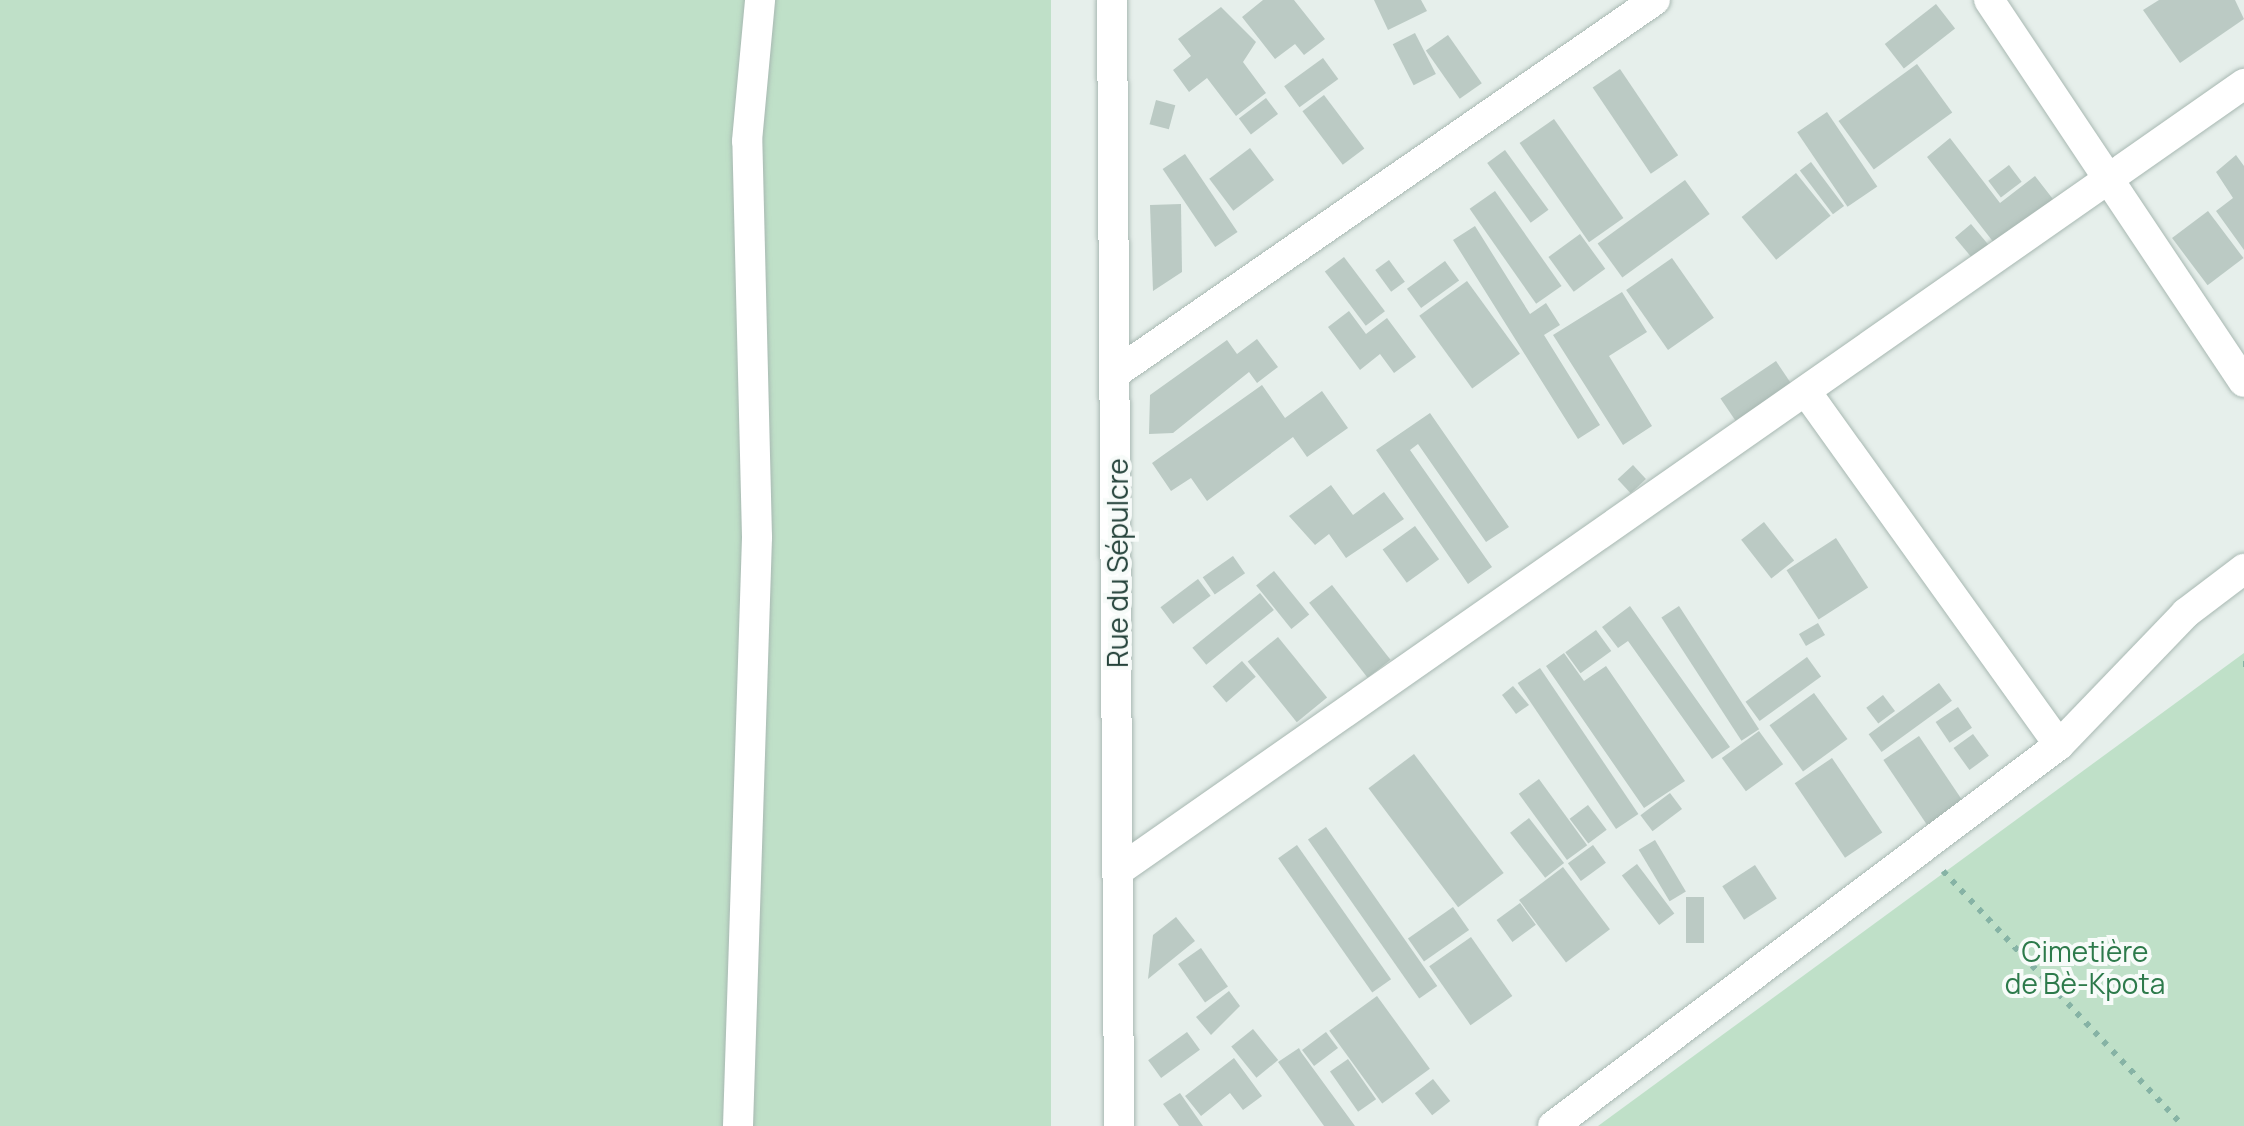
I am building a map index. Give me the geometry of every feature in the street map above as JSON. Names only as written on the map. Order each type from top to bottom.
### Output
[{"type":"street","points":[[738,1126],[757,537],[747,141],[760,0]]},
{"type":"street","name":"Rue du Sépulcre","points":[[1112,0],[1119,1126]]},
{"type":"street","points":[[1117,372],[1655,0]]},
{"type":"street","points":[[1989,0],[2244,382]]},
{"type":"street","points":[[1118,871],[1808,393],[2107,177],[2244,84]]},
{"type":"street","points":[[1808,393],[2058,745]]},
{"type":"street","points":[[1554,1126],[2058,745],[2186,613],[2244,569]]},
{"type":"path","points":[[1922,848],[2182,1126]]},
{"type":"green space","points":[[0,0],[1051,0],[1051,1126],[0,1126]]},
{"type":"green space","name":"Cimetière de Bè-Kpota","points":[[2244,653],[2244,1126],[1598,1126]]},
{"type":"building","points":[[1263,0],[1294,0],[1325,39],[1304,55],[1295,44],[1275,59],[1242,17]]},
{"type":"building","points":[[1374,0],[1421,0],[1427,11],[1388,30]]},
{"type":"building","points":[[2159,0],[2235,0],[2244,19],[2180,63],[2143,10]]},
{"type":"building","points":[[1936,4],[1955,28],[1904,68],[1885,44]]},
{"type":"building","points":[[1221,7],[1256,42],[1243,62],[1266,93],[1236,116],[1207,78],[1189,92],[1173,70],[1191,56],[1178,39]]},
{"type":"building","points":[[1415,33],[1436,74],[1414,85],[1393,44]]},
{"type":"building","points":[[1448,35],[1482,83],[1460,99],[1426,50]]},
{"type":"building","points":[[1323,58],[1338,79],[1299,107],[1284,86]]},
{"type":"building","points":[[1917,64],[1952,113],[1874,170],[1839,121]]},
{"type":"building","points":[[1620,69],[1678,155],[1651,174],[1593,87]]},
{"type":"building","points":[[1324,95],[1364,149],[1343,165],[1302,111]]},
{"type":"building","points":[[1266,98],[1278,114],[1251,134],[1239,118]]},
{"type":"building","points":[[1156,100],[1175,105],[1169,129],[1150,124]]},
{"type":"building","points":[[1827,112],[1877,187],[1847,207],[1797,132]]},
{"type":"building","points":[[1554,119],[1623,218],[1589,242],[1520,143]]},
{"type":"building","points":[[1950,138],[2000,203],[2035,176],[2056,203],[1998,248],[1927,157]]},
{"type":"building","points":[[1250,148],[1274,180],[1233,211],[1209,179]]},
{"type":"building","points":[[1505,150],[1548,210],[1531,223],[1487,163]]},
{"type":"building","points":[[1185,154],[1238,232],[1215,247],[1163,169]]},
{"type":"building","points":[[2236,155],[2244,166],[2244,250],[2216,211],[2233,198],[2216,172]]},
{"type":"building","points":[[1811,162],[1844,206],[1833,214],[1800,170]]},
{"type":"building","points":[[2009,165],[2022,182],[2001,197],[1988,181]]},
{"type":"building","points":[[1796,173],[1831,216],[1776,260],[1742,217]]},
{"type":"building","points":[[1685,180],[1710,214],[1622,277],[1598,243]]},
{"type":"building","points":[[1495,191],[1562,286],[1536,304],[1470,209]]},
{"type":"building","points":[[1181,204],[1182,272],[1153,291],[1150,205]]},
{"type":"building","points":[[2208,211],[2244,258],[2208,285],[2172,238]]},
{"type":"building","points":[[1971,224],[1992,249],[1976,263],[1955,237]]},
{"type":"building","points":[[1475,226],[1530,314],[1546,303],[1560,325],[1544,335],[1600,425],[1578,439],[1453,240]]},
{"type":"building","points":[[1580,234],[1605,269],[1574,292],[1548,257]]},
{"type":"building","points":[[1344,257],[1385,311],[1366,326],[1325,271]]},
{"type":"building","points":[[1672,258],[1714,318],[1668,350],[1626,290]]},
{"type":"building","points":[[1389,260],[1405,282],[1391,292],[1375,270]]},
{"type":"building","points":[[1445,261],[1459,280],[1421,308],[1407,289]]},
{"type":"building","points":[[1467,281],[1520,354],[1472,388],[1419,316]]},
{"type":"building","points":[[1622,292],[1647,332],[1609,356],[1652,426],[1623,445],[1553,335]]},
{"type":"building","points":[[1349,311],[1366,334],[1387,318],[1416,357],[1394,373],[1380,354],[1360,370],[1328,327]]},
{"type":"building","points":[[1257,339],[1278,367],[1257,383],[1249,372],[1173,433],[1149,434],[1150,395],[1227,340],[1237,354]]},
{"type":"building","points":[[1776,361],[1791,383],[1736,421],[1720,398]]},
{"type":"building","points":[[1262,385],[1285,418],[1322,391],[1348,428],[1307,457],[1293,437],[1207,501],[1191,478],[1171,491],[1152,463]]},
{"type":"building","points":[[1430,413],[1509,527],[1486,542],[1418,444],[1410,450],[1492,567],[1468,584],[1376,450]]},
{"type":"building","points":[[1633,465],[1646,479],[1631,493],[1618,479]]},
{"type":"building","points":[[1331,485],[1353,515],[1384,492],[1404,519],[1346,558],[1329,534],[1315,545],[1289,516]]},
{"type":"building","points":[[1764,522],[1794,561],[1771,578],[1741,540]]},
{"type":"building","points":[[1415,526],[1439,559],[1407,583],[1383,550]]},
{"type":"building","points":[[1836,538],[1868,587],[1819,620],[1787,570]]},
{"type":"building","points":[[1233,556],[1245,573],[1215,594],[1203,577]]},
{"type":"building","points":[[1274,571],[1309,615],[1291,629],[1256,585]]},
{"type":"building","points":[[1198,579],[1211,596],[1173,624],[1160,607]]},
{"type":"building","points":[[1332,585],[1390,660],[1368,678],[1309,603]]},
{"type":"building","points":[[1260,593],[1274,610],[1206,665],[1192,648]]},
{"type":"building","points":[[1630,606],[1730,747],[1712,759],[1628,641],[1618,648],[1602,627]]},
{"type":"building","points":[[1679,606],[1759,729],[1741,741],[1661,617]]},
{"type":"building","points":[[1818,623],[1825,635],[1806,646],[1799,634]]},
{"type":"building","points":[[1596,630],[1611,651],[1581,673],[1565,652]]},
{"type":"building","points":[[1278,637],[1327,698],[1297,722],[1248,662]]},
{"type":"building","points":[[1564,653],[1584,681],[1606,666],[1685,781],[1644,808],[1546,666]]},
{"type":"building","points":[[1807,657],[1821,676],[1760,721],[1746,702]]},
{"type":"building","points":[[1242,661],[1256,677],[1226,702],[1213,687]]},
{"type":"building","points":[[1540,668],[1638,814],[1616,829],[1518,683]]},
{"type":"building","points":[[1939,683],[1952,701],[1882,752],[1869,734]]},
{"type":"building","points":[[1513,686],[1529,705],[1516,714],[1502,695]]},
{"type":"building","points":[[1814,693],[1848,739],[1803,771],[1770,725]]},
{"type":"building","points":[[1883,695],[1895,711],[1878,724],[1866,708]]},
{"type":"building","points":[[1958,707],[1972,728],[1950,743],[1936,722]]},
{"type":"building","points":[[1759,731],[1783,764],[1746,791],[1722,758]]},
{"type":"building","points":[[1973,734],[1989,756],[1969,770],[1954,748]]},
{"type":"building","points":[[1919,736],[1966,806],[1930,830],[1883,760]]},
{"type":"building","points":[[1414,754],[1504,873],[1458,907],[1368,788]]},
{"type":"building","points":[[1832,758],[1882,833],[1845,858],[1795,783]]},
{"type":"building","points":[[1539,779],[1587,845],[1567,860],[1519,794]]},
{"type":"building","points":[[1670,793],[1682,809],[1652,831],[1640,815]]},
{"type":"building","points":[[1588,805],[1607,830],[1588,844],[1570,819]]},
{"type":"building","points":[[1529,818],[1564,863],[1545,878],[1510,833]]},
{"type":"building","points":[[1326,827],[1437,986],[1419,999],[1308,840]]},
{"type":"building","points":[[1655,840],[1686,891],[1670,901],[1639,850]]},
{"type":"building","points":[[1297,845],[1391,979],[1372,993],[1278,858]]},
{"type":"building","points":[[1593,845],[1606,863],[1581,881],[1568,863]]},
{"type":"building","points":[[1637,864],[1674,914],[1659,925],[1622,875]]},
{"type":"building","points":[[1755,865],[1777,899],[1744,920],[1722,886]]},
{"type":"building","points":[[1563,867],[1610,929],[1566,962],[1519,900]]},
{"type":"building","points":[[1686,897],[1704,897],[1704,943],[1686,943]]},
{"type":"building","points":[[1520,903],[1536,925],[1512,942],[1497,920]]},
{"type":"building","points":[[1453,907],[1469,930],[1424,961],[1408,939]]},
{"type":"building","points":[[1176,917],[1195,941],[1148,979],[1153,935]]},
{"type":"building","points":[[1471,937],[1512,996],[1471,1025],[1429,966]]},
{"type":"building","points":[[1201,948],[1228,987],[1205,1003],[1178,964]]},
{"type":"building","points":[[1229,991],[1240,1006],[1211,1035],[1196,1017]]},
{"type":"building","points":[[1377,996],[1430,1069],[1382,1103],[1329,1031]]},
{"type":"building","points":[[1253,1029],[1278,1060],[1256,1078],[1231,1047]]},
{"type":"building","points":[[1187,1032],[1200,1050],[1161,1078],[1148,1060]]},
{"type":"building","points":[[1326,1032],[1338,1048],[1314,1066],[1302,1050]]},
{"type":"building","points":[[1299,1048],[1355,1126],[1324,1126],[1278,1062]]},
{"type":"building","points":[[1234,1058],[1262,1096],[1243,1110],[1230,1093],[1201,1116],[1185,1096]]},
{"type":"building","points":[[1348,1059],[1376,1099],[1358,1112],[1330,1072]]},
{"type":"building","points":[[1433,1079],[1450,1101],[1432,1115],[1415,1093]]},
{"type":"building","points":[[1180,1093],[1203,1126],[1179,1126],[1163,1104]]}]
